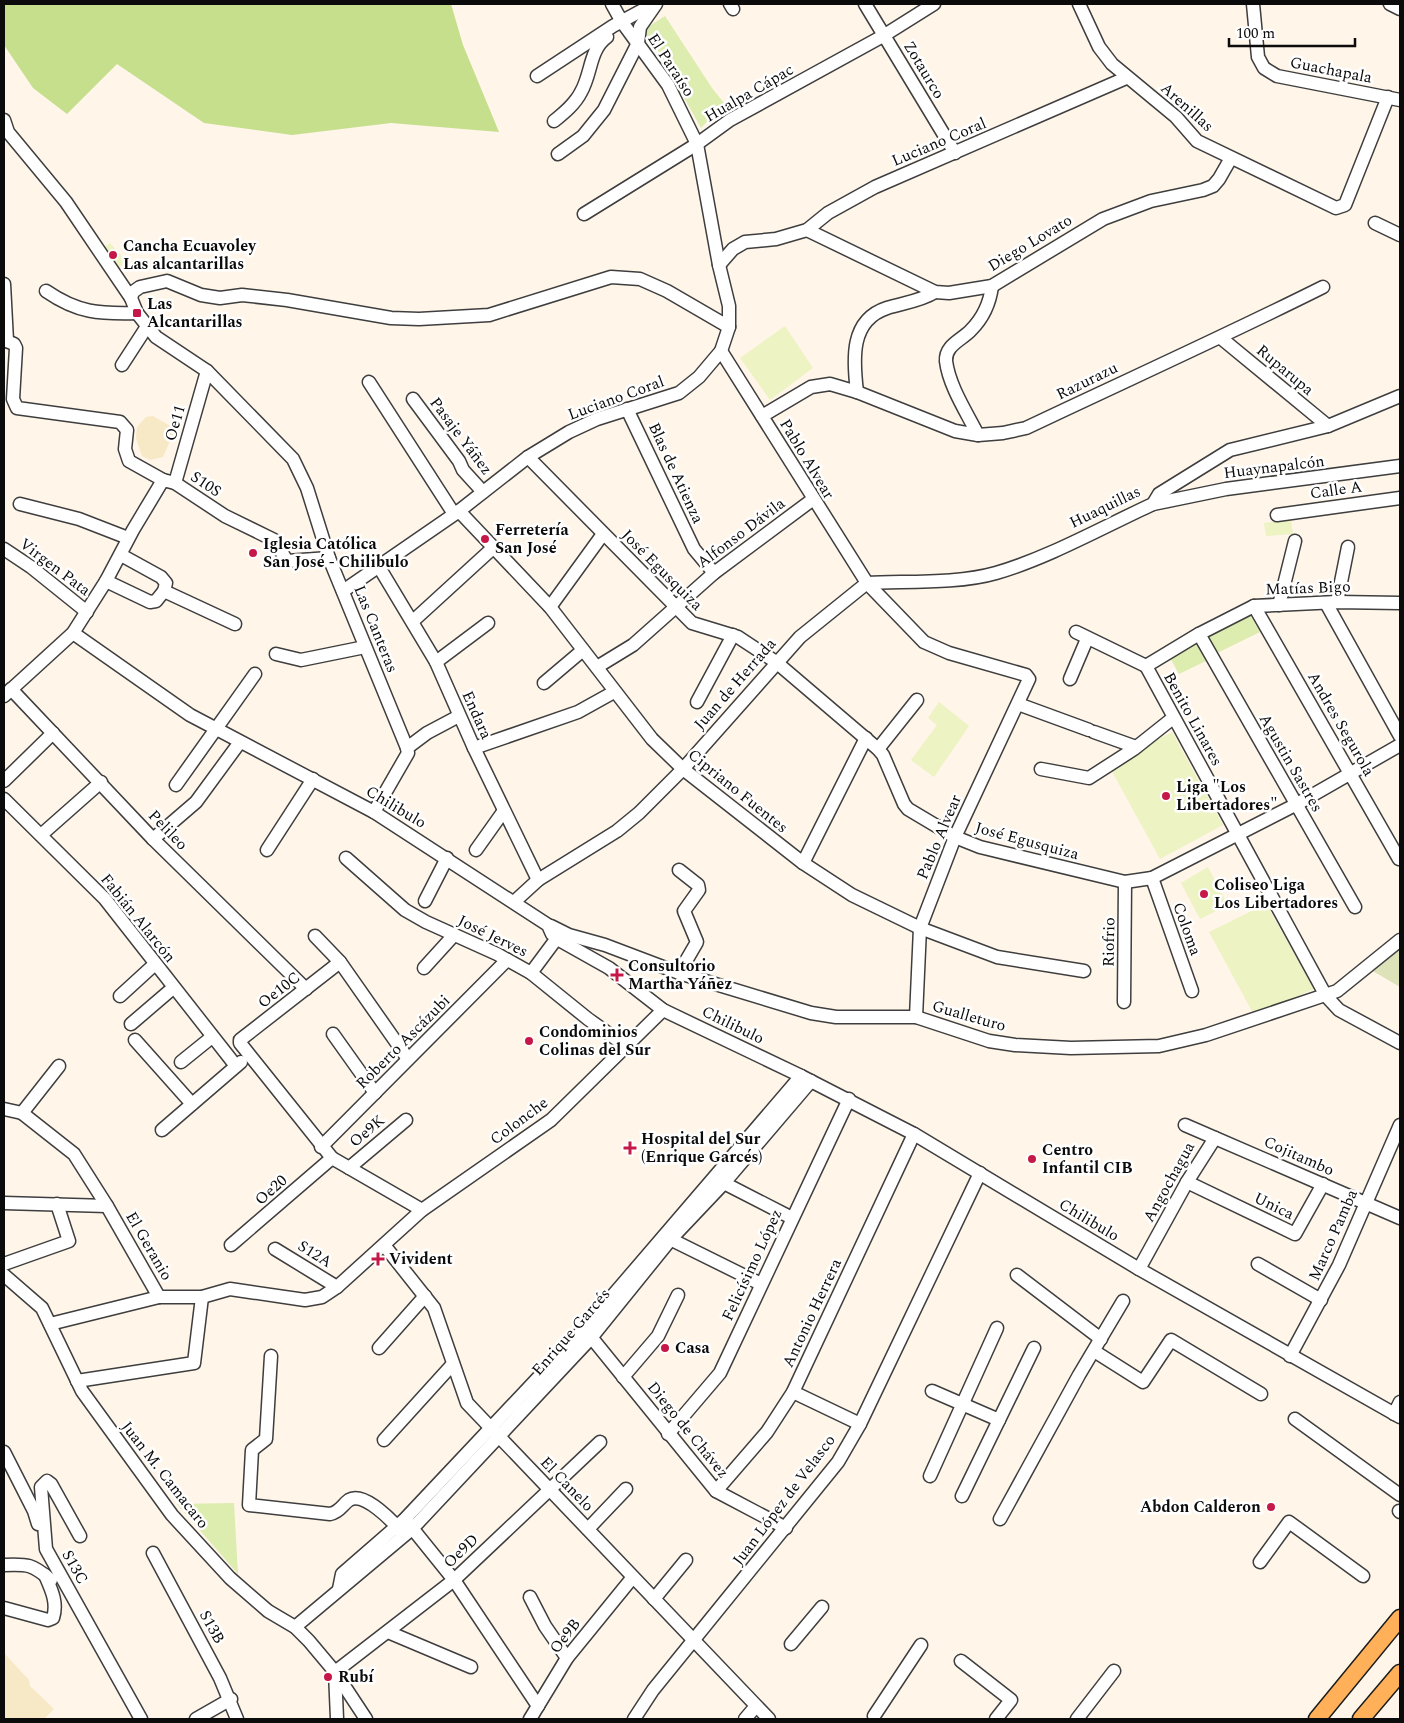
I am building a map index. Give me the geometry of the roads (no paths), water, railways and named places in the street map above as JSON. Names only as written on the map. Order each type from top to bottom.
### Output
[{"type":"main road","points":[[1317,1719],[1400,1618]]},
{"type":"main road","points":[[1361,1719],[1400,1675]]},
{"type":"street","name":"El Paraíso","points":[[612,4],[618,24],[638,43],[668,85],[697,144],[719,265]]},
{"type":"street","points":[[537,76],[618,24],[655,4]]},
{"type":"street","points":[[558,154],[583,136],[604,110],[638,43],[640,27],[655,4]]},
{"type":"street","name":"Zotaurco","points":[[865,4],[955,154]]},
{"type":"street","name":"Guachapala","points":[[1253,4],[1258,57],[1264,68],[1277,76],[1394,99]]},
{"type":"street","points":[[1390,4],[1400,9]]},
{"type":"street","name":"Hualpa Cápac","points":[[584,214],[697,144],[730,120],[883,36],[928,5]]},
{"type":"street","name":"Arenillas","points":[[1084,6],[1099,48],[1126,78],[1151,95],[1197,141],[1336,208],[1345,205],[1394,99]]},
{"type":"street","points":[[554,121],[580,94],[588,79],[595,48],[611,34],[618,24]]},
{"type":"street","name":"Luciano Coral","points":[[344,591],[457,512],[528,457],[569,432],[627,409],[679,392],[699,377],[721,351],[729,327],[729,306],[719,265],[733,249],[746,242],[776,239],[807,230],[828,214],[876,187],[1126,78]]},
{"type":"street","name":"Las Canteras","points":[[5,129],[66,202],[131,298],[146,328],[156,337],[207,371],[293,460],[307,488],[329,558],[407,748]]},
{"type":"street","name":"Diego Lovato","points":[[807,230],[935,292],[949,293],[992,286],[1103,219],[1151,202],[1213,186],[1230,158]]},
{"type":"street","points":[[1375,223],[1400,235]]},
{"type":"street","points":[[131,298],[133,292],[140,287],[167,282],[201,295],[220,298],[242,295],[287,300],[391,318],[419,320],[489,315],[611,277],[640,279],[667,291],[729,327]]},
{"type":"street","points":[[4,284],[6,340],[16,348],[13,399],[17,408],[120,422],[128,430],[125,449],[129,460],[169,481]]},
{"type":"street","points":[[978,435],[958,396],[946,360],[950,347],[972,329],[983,313],[991,297],[992,286]]},
{"type":"street","name":"Razurazu","points":[[762,416],[811,387],[830,384],[857,392],[955,431],[978,435],[1003,433],[1026,428],[1167,360],[1221,338],[1323,287]]},
{"type":"street","points":[[46,291],[64,302],[88,312],[102,314],[137,313]]},
{"type":"street","points":[[857,392],[855,352],[862,325],[871,316],[885,309],[927,297],[935,292]]},
{"type":"street","points":[[122,365],[146,328]]},
{"type":"street","name":"Ruparupa","points":[[1221,338],[1328,426]]},
{"type":"street","name":"Pablo Alvear","points":[[721,351],[812,500],[866,583],[924,642],[949,653],[1026,675],[1029,679],[955,837],[920,928],[916,1017]]},
{"type":"street","name":"Oe11","points":[[169,481],[207,371]]},
{"type":"street","name":"Cipriano Fuentes","points":[[369,382],[457,512],[494,547],[550,607],[652,739],[683,769],[803,863],[852,894],[920,928],[997,957],[1084,971]]},
{"type":"street","name":"Huaquillas","points":[[866,583],[958,580],[995,574],[1153,504],[1158,494],[1230,450],[1328,426],[1400,396]]},
{"type":"street","name":"Pasaje Yáñez","points":[[413,399],[459,461],[463,470],[483,492]]},
{"type":"street","name":"Blas de Atienza","points":[[627,409],[694,550],[714,573]]},
{"type":"street","name":"José Egusquiza","points":[[528,457],[694,624],[733,635],[776,662],[878,749],[904,804],[927,822],[955,837],[980,847],[1126,882],[1152,878],[1297,804],[1400,745]]},
{"type":"street","name":"Huaynapalcón","points":[[1153,504],[1226,489],[1400,466]]},
{"type":"street","name":"S10S","points":[[7,693],[73,633],[106,582],[128,538],[169,481],[225,516],[274,540],[287,561],[329,558]]},
{"type":"street","name":"Calle A","points":[[1277,515],[1400,498]]},
{"type":"street","name":"Alfonso Dávila","points":[[597,667],[633,645],[714,573],[812,500]]},
{"type":"street","points":[[20,504],[79,519],[128,538]]},
{"type":"street","points":[[550,607],[603,534]]},
{"type":"street","points":[[1279,605],[1295,541]]},
{"type":"street","points":[[413,621],[494,547]]},
{"type":"street","points":[[1348,547],[1332,603],[1400,736]]},
{"type":"street","name":"Virgen Pata","points":[[4,549],[31,567],[87,612]]},
{"type":"street","points":[[106,582],[152,602],[156,601],[164,592],[166,585],[163,578],[121,555]]},
{"type":"street","name":"Endara","points":[[379,567],[436,662],[503,812],[538,880]]},
{"type":"street","name":"Juan de Herrada","points":[[514,902],[538,880],[617,831],[639,813],[683,769],[800,637],[866,583]]},
{"type":"street","points":[[164,592],[235,624]]},
{"type":"street","name":"Matías Bigo","points":[[1146,668],[1199,634],[1254,606],[1400,603]]},
{"type":"street","name":"Andres Segurola","points":[[1254,606],[1399,859]]},
{"type":"street","points":[[436,662],[488,622]]},
{"type":"street","points":[[1076,632],[1146,668]]},
{"type":"street","name":"Chilibulo","points":[[73,633],[190,715],[374,812],[447,858],[548,925],[557,938],[609,968],[663,1010],[806,1078],[914,1134],[1139,1269],[1290,1356],[1398,1411]]},
{"type":"street","name":"Agustin Sastres","points":[[1199,634],[1355,907]]},
{"type":"street","points":[[697,702],[733,635]]},
{"type":"street","points":[[1070,679],[1087,639]]},
{"type":"street","points":[[276,654],[301,660],[365,647]]},
{"type":"street","points":[[544,683],[583,650]]},
{"type":"street","name":"Benito Linares","points":[[1146,668],[1326,996],[1339,1010],[1400,1043]]},
{"type":"street","points":[[176,785],[255,674]]},
{"type":"street","points":[[474,748],[578,712],[614,692]]},
{"type":"street","name":"Pelileo","points":[[7,693],[53,733],[153,839],[306,989]]},
{"type":"street","points":[[878,749],[917,700]]},
{"type":"street","points":[[1018,704],[1136,747]]},
{"type":"street","points":[[374,812],[408,753],[407,748],[427,733],[459,716]]},
{"type":"street","points":[[1041,769],[1089,778],[1136,747],[1173,718]]},
{"type":"street","points":[[4,781],[53,733]]},
{"type":"street","points":[[803,863],[866,738]]},
{"type":"street","points":[[153,839],[196,802],[240,742]]},
{"type":"street","points":[[267,850],[313,780]]},
{"type":"street","points":[[41,835],[101,782]]},
{"type":"street","name":"Fabián Alarcón","points":[[4,800],[105,899],[236,1066]]},
{"type":"street","points":[[476,850],[503,812]]},
{"type":"street","name":"José Jerves","points":[[346,858],[404,910],[532,973],[581,1014],[626,1046]]},
{"type":"street","points":[[425,900],[447,858]]},
{"type":"street","points":[[679,870],[698,885],[699,890],[684,911],[697,942],[679,973]]},
{"type":"street","name":"Coloma","points":[[1152,878],[1192,991]]},
{"type":"street","name":"Riofrio","points":[[1124,1002],[1126,882]]},
{"type":"street","name":"Gualleturo","points":[[548,925],[569,935],[605,945],[679,973],[811,1013],[836,1017],[916,1017],[966,1035],[1014,1045],[1071,1048],[1159,1046],[1206,1035],[1326,996],[1337,991],[1400,940]]},
{"type":"street","points":[[424,968],[454,935]]},
{"type":"street","points":[[315,936],[340,962],[408,1058]]},
{"type":"street","points":[[532,973],[557,938]]},
{"type":"street","name":"Roberto Ascázubi","points":[[321,1147],[508,960]]},
{"type":"street","name":"Oe10C","points":[[249,1055],[240,1043],[240,1040],[340,962]]},
{"type":"street","points":[[120,996],[155,964]]},
{"type":"street","points":[[131,1024],[173,988]]},
{"type":"street","name":"Colonche","points":[[384,1245],[422,1210],[551,1120],[663,1010]]},
{"type":"street","points":[[333,1034],[375,1093]]},
{"type":"street","points":[[181,1062],[212,1037]]},
{"type":"street","points":[[135,1040],[192,1104]]},
{"type":"street","points":[[162,1130],[249,1055],[321,1147],[332,1158],[422,1210]]},
{"type":"street","points":[[4,1109],[22,1113],[59,1066]]},
{"type":"street","name":"Enrique Garcés","points":[[295,1627],[405,1527],[588,1333],[667,1238],[719,1181],[806,1078]]},
{"type":"street","name":"Felicísimo López","points":[[668,1434],[720,1373],[849,1100]]},
{"type":"street","name":"El Geranio","points":[[22,1113],[74,1154],[107,1206],[159,1297],[202,1298],[230,1289],[239,1289],[287,1299],[305,1300],[322,1297],[337,1287],[384,1245]]},
{"type":"street","name":"Oe9K","points":[[349,1168],[406,1120]]},
{"type":"street","name":"Cojitambo","points":[[1185,1125],[1219,1138],[1400,1218]]},
{"type":"street","name":"Marco Pamba","points":[[1290,1356],[1322,1300],[1398,1133]]},
{"type":"street","name":"Antonio Herrera","points":[[716,1491],[767,1432],[793,1392],[914,1134]]},
{"type":"street","name":"Angochagua","points":[[1139,1269],[1187,1182],[1215,1138]]},
{"type":"street","name":"Oe20","points":[[231,1245],[332,1158]]},
{"type":"street","name":"Juan López de Velasco","points":[[634,1719],[653,1690],[838,1462],[860,1424],[980,1173]]},
{"type":"street","points":[[719,1181],[792,1218]]},
{"type":"street","name":"Unica","points":[[1187,1182],[1295,1234],[1323,1184]]},
{"type":"street","points":[[4,1203],[107,1206]]},
{"type":"street","points":[[4,1264],[69,1241],[57,1204]]},
{"type":"street","points":[[667,1238],[761,1284]]},
{"type":"street","name":"El Canelo","points":[[384,1245],[434,1308],[452,1366],[467,1403],[769,1719]]},
{"type":"street","name":"S12A","points":[[275,1249],[337,1287]]},
{"type":"street","points":[[1258,1264],[1322,1300]]},
{"type":"street","name":"Juan M. Camacaro","points":[[4,1275],[38,1304],[50,1324],[82,1391],[172,1515],[230,1578],[268,1611],[295,1627],[335,1672],[366,1719]]},
{"type":"street","points":[[1017,1275],[1101,1339]]},
{"type":"street","points":[[623,1377],[658,1336],[678,1294]]},
{"type":"street","points":[[380,1348],[425,1296]]},
{"type":"street","points":[[50,1324],[159,1297]]},
{"type":"street","points":[[77,1381],[194,1363],[202,1298]]},
{"type":"street","points":[[1000,1519],[1074,1384],[1123,1301]]},
{"type":"street","points":[[930,1476],[997,1328]]},
{"type":"street","name":"Diego de Chávez","points":[[588,1333],[716,1491],[786,1528]]},
{"type":"street","points":[[1094,1351],[1143,1382],[1171,1340],[1261,1394]]},
{"type":"street","points":[[962,1496],[1034,1348]]},
{"type":"street","points":[[271,1356],[266,1439],[252,1450],[249,1505],[330,1514],[340,1510],[350,1500],[358,1497],[405,1527],[454,1580],[538,1706]]},
{"type":"street","points":[[384,1440],[452,1366]]},
{"type":"street","points":[[932,1391],[999,1420]]},
{"type":"street","points":[[793,1392],[860,1424]]},
{"type":"street","points":[[1295,1419],[1400,1495]]},
{"type":"street","name":"Oe9D","points":[[335,1672],[454,1580],[600,1442]]},
{"type":"street","points":[[4,1452],[34,1511],[46,1549]]},
{"type":"street","name":"S13C","points":[[80,1536],[51,1484],[47,1481],[41,1487],[46,1549],[141,1719]]},
{"type":"street","points":[[588,1529],[626,1490]]},
{"type":"street","points":[[1260,1562],[1289,1522],[1363,1576]]},
{"type":"street","name":"S13B","points":[[153,1554],[231,1699],[237,1719]]},
{"type":"street","points":[[654,1599],[686,1560]]},
{"type":"street","points":[[4,1565],[27,1564],[73,1596]]},
{"type":"street","points":[[4,1608],[48,1620],[53,1618],[56,1610],[55,1600],[45,1575]]},
{"type":"street","name":"Oe9B","points":[[530,1719],[567,1658],[633,1577]]},
{"type":"street","points":[[530,1597],[545,1626],[567,1658]]},
{"type":"street","points":[[791,1644],[822,1607]]},
{"type":"street","points":[[388,1632],[471,1667]]},
{"type":"street","points":[[874,1716],[921,1645]]},
{"type":"street","points":[[961,1661],[1011,1700],[996,1719]]},
{"type":"street","points":[[1077,1719],[1114,1671]]},
{"type":"street","points":[[335,1672],[337,1719]]},
{"type":"street","points":[[196,1719],[231,1699]]},
{"type":"street","points":[[745,1719],[756,1706]]},
{"type":"place","name":"Cancha Ecuavoley Las alcantarillas","points":[[113,255]]},
{"type":"place","name":"Las Alcantarillas","points":[[137,313]]},
{"type":"place","name":"Ferretería San José","points":[[485,539]]},
{"type":"place","name":"Iglesia Católica San José - Chilibulo","points":[[253,553]]},
{"type":"place","name":"Liga \"Los Libertadores\"","points":[[1166,796]]},
{"type":"place","name":"Coliseo Liga Los Libertadores","points":[[1204,894]]},
{"type":"place","name":"Consultorio Martha Yáñez","points":[[617,975]]},
{"type":"place","name":"Condominios Colinas del Sur","points":[[529,1041]]},
{"type":"place","name":"Hospital del Sur (Enrique Garcés)","points":[[630,1148]]},
{"type":"place","name":"Centro Infantil CIB","points":[[1032,1159]]},
{"type":"place","name":"Vivident","points":[[378,1259]]},
{"type":"place","name":"Casa","points":[[665,1348]]},
{"type":"place","name":"Abdon Calderon","points":[[1271,1507]]},
{"type":"place","name":"Rubí","points":[[328,1677]]}]
